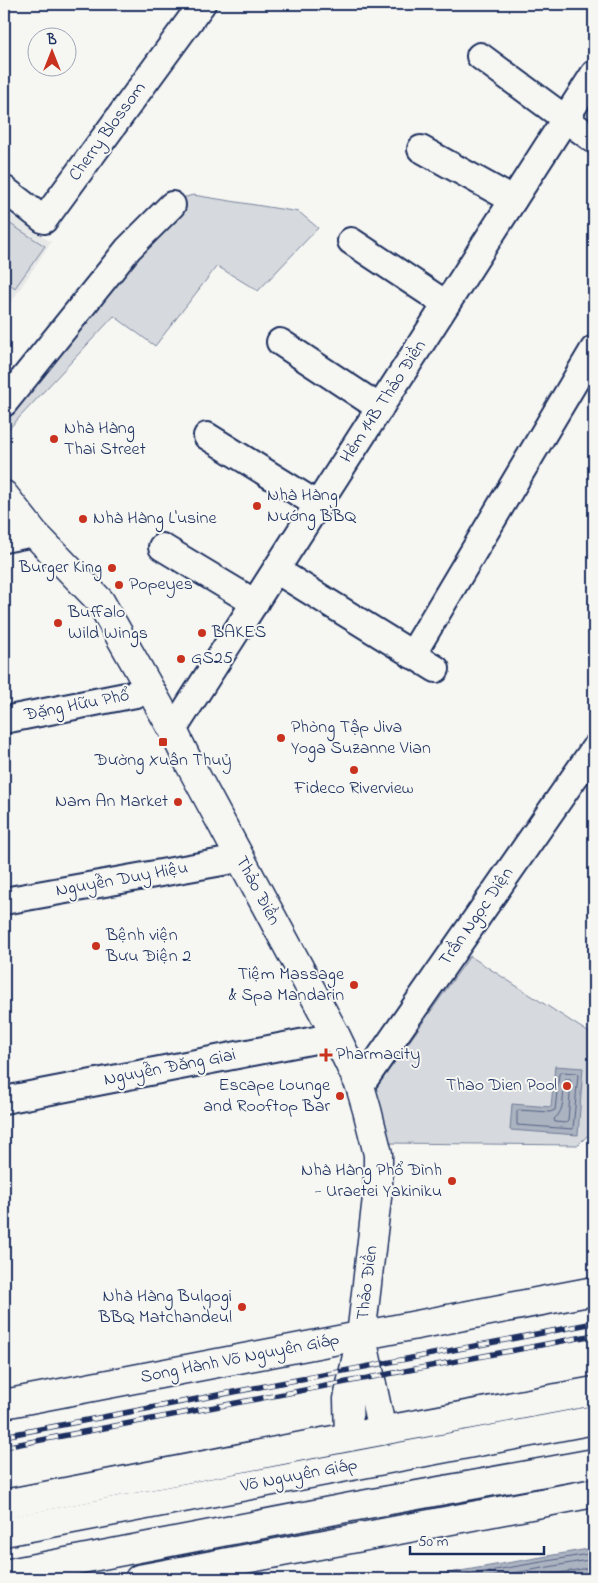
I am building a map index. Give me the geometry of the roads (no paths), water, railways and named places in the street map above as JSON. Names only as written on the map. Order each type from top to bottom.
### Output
[{"type":"main road","name":"Thảo Điền","points":[[4,495],[34,533],[100,601],[173,730],[336,1036],[360,1086],[378,1154],[378,1189],[362,1336],[348,1399],[350,1437]]},
{"type":"main road","name":"Song Hành Võ Nguyên Giáp","points":[[4,1404],[594,1291]]},
{"type":"main road","name":"Thảo Điền","points":[[362,1336],[382,1431]]},
{"type":"main road","name":"Võ Nguyên Giáp","points":[[4,1504],[594,1391]]},
{"type":"main road","name":"Võ Nguyên Giáp","points":[[4,1532],[594,1420]]},
{"type":"main road","points":[[4,1574],[351,1507],[594,1464]]},
{"type":"main road","points":[[139,1579],[594,1493]]},
{"type":"street","name":"Cherry Blossom","points":[[4,188],[44,220],[202,4]]},
{"type":"street","points":[[480,56],[594,140]]},
{"type":"street","name":"Hẻm 14B Thảo Điền","points":[[173,730],[594,74]]},
{"type":"street","points":[[421,149],[513,200]]},
{"type":"street","points":[[4,403],[128,249],[172,205]]},
{"type":"street","points":[[351,241],[446,304]]},
{"type":"street","points":[[280,342],[380,408]]},
{"type":"street","points":[[412,655],[594,349]]},
{"type":"street","points":[[207,436],[318,505]]},
{"type":"street","points":[[4,539],[34,533]]},
{"type":"street","points":[[162,547],[255,602]]},
{"type":"street","points":[[276,570],[436,669]]},
{"type":"street","name":"Đặng Hữu Phổ","points":[[4,720],[151,691]]},
{"type":"street","name":"Trần Ngọc Diện","points":[[360,1086],[594,749]]},
{"type":"street","name":"Nguyễn Duy Hiệu","points":[[4,901],[228,861],[239,856]]},
{"type":"street","name":"Nguyễn Đăng Giai","points":[[4,1100],[336,1036]]},
{"type":"water","name":"Thao Dien Pool","points":[[555,1066],[583,1068],[578,1135],[510,1130],[512,1104],[551,1107]]},
{"type":"water","points":[[594,1548],[594,1579],[414,1579]]},
{"type":"railway","points":[[4,1436],[594,1323]]},
{"type":"railway","points":[[4,1447],[594,1335]]},
{"type":"place","name":"Nhà Hàng Thai Street","points":[[54,439]]},
{"type":"place","name":"Nhà Hàng Nướng BBQ","points":[[257,506]]},
{"type":"place","name":"Nhà Hàng L'usine","points":[[83,519]]},
{"type":"place","name":"Burger King","points":[[112,568]]},
{"type":"place","name":"Popeyes","points":[[119,585]]},
{"type":"place","name":"Buffalo Wild Wings","points":[[58,623]]},
{"type":"place","name":"BAKES","points":[[202,633]]},
{"type":"place","name":"GS25","points":[[181,659]]},
{"type":"place","name":"Phòng Tập Jiva Yoga Suzanne Vian","points":[[281,738]]},
{"type":"place","name":"Đường Xuân Thuỷ","points":[[163,742]]},
{"type":"place","name":"Fideco Riverview","points":[[354,770]]},
{"type":"place","name":"Nam An Market","points":[[178,802]]},
{"type":"place","name":"Bệnh viện Bưu Điện 2","points":[[96,946]]},
{"type":"place","name":"Tiệm Massage & Spa Mandarin","points":[[354,985]]},
{"type":"place","name":"Pharmacity","points":[[326,1055]]},
{"type":"place","name":"Thao Dien Pool","points":[[567,1086]]},
{"type":"place","name":"Escape Lounge and Rooftop Bar","points":[[340,1096]]},
{"type":"place","name":"Nhà Hàng Phổ Đình - Uraetei Yakiniku","points":[[452,1181]]},
{"type":"place","name":"Nhà Hàng Bulgogi BBQ Matchandeul","points":[[242,1307]]}]
